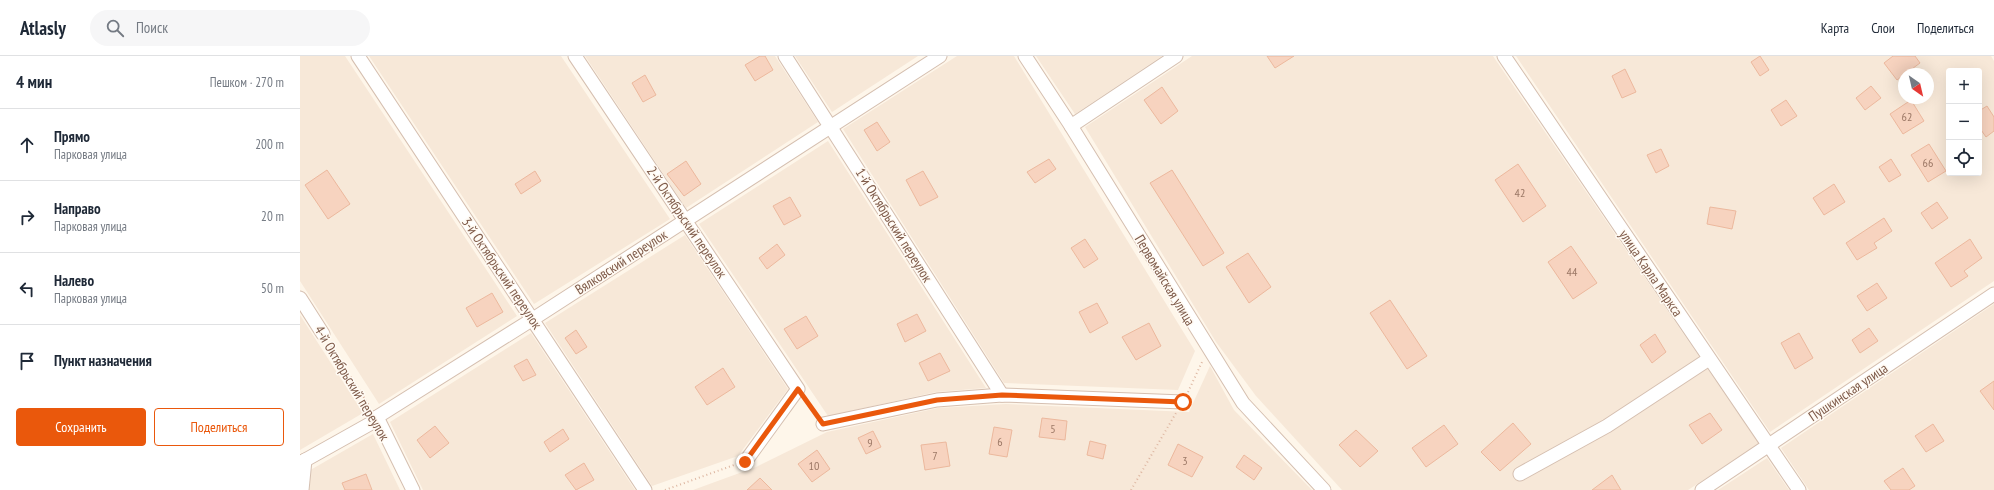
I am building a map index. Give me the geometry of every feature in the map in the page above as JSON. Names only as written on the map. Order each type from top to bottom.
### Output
[{"type":"street","name":"3-й Октябрьский переулок","points":[[358,56],[645,490]]},
{"type":"street","name":"2-й Октябрьский переулок","points":[[575,56],[798,389]]},
{"type":"street","name":"1-й Октябрьский переулок","points":[[785,56],[1002,395]]},
{"type":"street","name":"Вялковский переулок","points":[[303,462],[374,421],[377,417],[533,319],[940,56]]},
{"type":"street","name":"Первомайская улица","points":[[1025,56],[1071,126],[1208,349],[1243,403],[1324,490]]},
{"type":"street","points":[[1071,126],[1176,56]]},
{"type":"street","name":"улица Карла Маркса","points":[[1504,56],[1799,490]]},
{"type":"street","name":"Пушкинская улица","points":[[1702,490],[1994,294]]},
{"type":"street","name":"4-й Октябрьский переулок","points":[[300,298],[323,334]]},
{"type":"street","points":[[1520,474],[1607,426],[1709,359]]},
{"type":"street","points":[[745,462],[798,389]]},
{"type":"street","points":[[823,424],[937,400],[1002,395],[1183,402]]},
{"type":"street","name":"4-й Октябрьский переулок","points":[[377,417],[413,490]]},
{"type":"street","points":[[302,490],[303,462]]},
{"type":"path","name":"4-й Октябрьский переулок","points":[[323,334],[377,417]]},
{"type":"path","points":[[1131,490],[1183,402],[1208,349]]},
{"type":"path","points":[[798,389],[823,424]]},
{"type":"path","points":[[665,490],[745,462]]},
{"type":"shaded area","points":[[300,56],[345,56],[517,316],[379,404],[300,281]]},
{"type":"shaded area","points":[[369,56],[561,56],[670,219],[534,304]]},
{"type":"shaded area","points":[[585,56],[775,56],[818,122],[686,208]]},
{"type":"shaded area","points":[[795,56],[918,56],[832,112]]},
{"type":"shaded area","points":[[957,56],[1014,56],[1195,351],[1178,390],[1004,383],[843,129]]},
{"type":"shaded area","points":[[1036,56],[1162,56],[1075,114]]},
{"type":"shaded area","points":[[1192,56],[1493,56],[1759,444],[1688,490],[1342,490],[1256,396],[1216,342],[1085,127]]},
{"type":"shaded area","points":[[1516,56],[1991,56],[1994,61],[1994,281],[1770,432]]},
{"type":"shaded area","points":[[828,141],[986,388],[936,392],[828,416],[699,224]]},
{"type":"shaded area","points":[[685,235],[788,389],[738,456],[652,486],[545,323]]},
{"type":"shaded area","points":[[1994,304],[1994,490],[1809,490],[1781,448]]},
{"type":"shaded area","points":[[300,315],[363,413],[300,450]]},
{"type":"shaded area","points":[[531,333],[635,490],[423,490],[390,422]]},
{"type":"shaded area","points":[[1210,366],[1234,410],[1312,490],[693,490],[756,467],[827,432],[938,408],[1006,404],[1189,412]]},
{"type":"shaded area","points":[[373,434],[400,490],[300,490],[300,476]]},
{"type":"shaded area","points":[[1767,458],[1789,490],[1718,490]]},
{"type":"building","points":[[760,56],[765,56],[773,70],[755,81],[745,65]]},
{"type":"building","points":[[1267,56],[1294,56],[1275,68]]},
{"type":"building","points":[[1760,56],[1769,70],[1760,76],[1751,62]]},
{"type":"building","points":[[1893,56],[1915,56],[1920,63],[1913,68],[1898,68],[1897,80],[1884,63]]},
{"type":"building","points":[[1625,69],[1636,92],[1622,98],[1612,76]]},
{"type":"building","points":[[645,75],[656,95],[643,102],[632,83]]},
{"type":"building","points":[[1871,86],[1881,98],[1865,110],[1856,98]]},
{"type":"building","points":[[1162,87],[1178,111],[1161,124],[1144,100]]},
{"type":"building","points":[[1786,100],[1797,116],[1781,126],[1771,110]]},
{"type":"building","points":[[1905,104],[1913,104],[1924,121],[1903,134],[1890,114]]},
{"type":"building","points":[[1987,106],[1994,117],[1994,131],[1986,137],[1982,131],[1982,109]]},
{"type":"building","points":[[877,122],[890,142],[877,151],[864,130]]},
{"type":"building","points":[[1929,144],[1946,171],[1928,182],[1911,155]]},
{"type":"building","points":[[1661,149],[1669,166],[1656,173],[1647,155]]},
{"type":"building","points":[[1049,159],[1056,169],[1035,183],[1027,172]]},
{"type":"building","points":[[1891,159],[1901,175],[1889,182],[1879,167]]},
{"type":"building","points":[[686,161],[701,184],[684,196],[667,174]]},
{"type":"building","points":[[1518,164],[1546,206],[1523,222],[1495,180]]},
{"type":"building","points":[[327,170],[350,204],[328,219],[305,185]]},
{"type":"building","points":[[1172,170],[1224,253],[1203,266],[1150,183]]},
{"type":"building","points":[[535,171],[541,181],[521,194],[515,184]]},
{"type":"building","points":[[923,171],[938,197],[920,206],[906,180]]},
{"type":"building","points":[[1834,184],[1845,202],[1824,215],[1813,198]]},
{"type":"building","points":[[790,197],[801,216],[784,225],[773,206]]},
{"type":"building","points":[[1937,202],[1948,218],[1932,229],[1921,213]]},
{"type":"building","points":[[1710,207],[1736,211],[1732,229],[1707,224]]},
{"type":"building","points":[[1884,218],[1892,231],[1874,243],[1877,248],[1857,260],[1846,243]]},
{"type":"building","points":[[1085,239],[1098,259],[1084,268],[1071,248]]},
{"type":"building","points":[[1970,239],[1982,258],[1964,271],[1968,276],[1951,287],[1935,263]]},
{"type":"building","points":[[777,244],[785,255],[767,269],[759,258]]},
{"type":"building","points":[[1571,246],[1597,283],[1573,299],[1548,262]]},
{"type":"building","points":[[1248,253],[1271,287],[1249,303],[1226,267]]},
{"type":"building","points":[[1877,283],[1887,298],[1867,311],[1857,296]]},
{"type":"building","points":[[492,293],[503,312],[477,327],[466,308]]},
{"type":"building","points":[[1390,300],[1427,356],[1407,369],[1370,313]]},
{"type":"building","points":[[1097,303],[1108,323],[1090,333],[1079,312]]},
{"type":"building","points":[[917,314],[926,331],[905,342],[897,324]]},
{"type":"building","points":[[806,316],[818,336],[797,349],[784,329]]},
{"type":"building","points":[[1149,323],[1161,346],[1136,360],[1122,337]]},
{"type":"building","points":[[1869,328],[1878,341],[1860,353],[1852,340]]},
{"type":"building","points":[[576,330],[587,347],[576,354],[565,338]]},
{"type":"building","points":[[1799,333],[1813,358],[1795,369],[1781,343]]},
{"type":"building","points":[[1655,334],[1666,352],[1652,363],[1640,345]]},
{"type":"building","points":[[940,353],[950,371],[928,381],[919,363]]},
{"type":"building","points":[[527,359],[536,375],[523,381],[514,366]]},
{"type":"building","points":[[723,368],[735,387],[707,405],[695,387]]},
{"type":"building","points":[[1994,381],[1994,410],[1980,391]]},
{"type":"building","points":[[1710,413],[1722,430],[1702,444],[1689,425]]},
{"type":"building","points":[[1042,418],[1067,421],[1065,440],[1039,437]]},
{"type":"building","points":[[1513,423],[1531,444],[1500,471],[1481,452]]},
{"type":"building","points":[[1933,424],[1944,441],[1926,452],[1915,436]]},
{"type":"building","points":[[1444,425],[1458,444],[1426,467],[1412,448]]},
{"type":"building","points":[[435,426],[449,443],[430,458],[417,440]]},
{"type":"building","points":[[994,427],[1012,430],[1007,457],[989,454]]},
{"type":"building","points":[[563,429],[569,439],[550,452],[544,442]]},
{"type":"building","points":[[1356,430],[1378,451],[1360,467],[1339,445]]},
{"type":"building","points":[[873,431],[881,447],[866,454],[858,438]]},
{"type":"building","points":[[1090,441],[1106,445],[1103,459],[1087,455]]},
{"type":"building","points":[[946,442],[950,466],[925,470],[921,445]]},
{"type":"building","points":[[1178,444],[1203,457],[1192,477],[1168,465]]},
{"type":"building","points":[[817,450],[830,469],[812,482],[798,464]]},
{"type":"building","points":[[1244,455],[1262,468],[1254,480],[1236,467]]},
{"type":"building","points":[[584,463],[594,480],[576,490],[565,475]]},
{"type":"building","points":[[1903,468],[1915,486],[1909,490],[1891,490],[1884,481]]},
{"type":"building","points":[[366,474],[372,490],[345,490],[342,483]]},
{"type":"building","points":[[1612,475],[1621,490],[1592,490]]},
{"type":"building","points":[[760,478],[772,490],[747,490]]},
{"type":"route","points":[[745,462],[798,389],[823,424],[937,400],[1002,395],[1183,402]]}]
